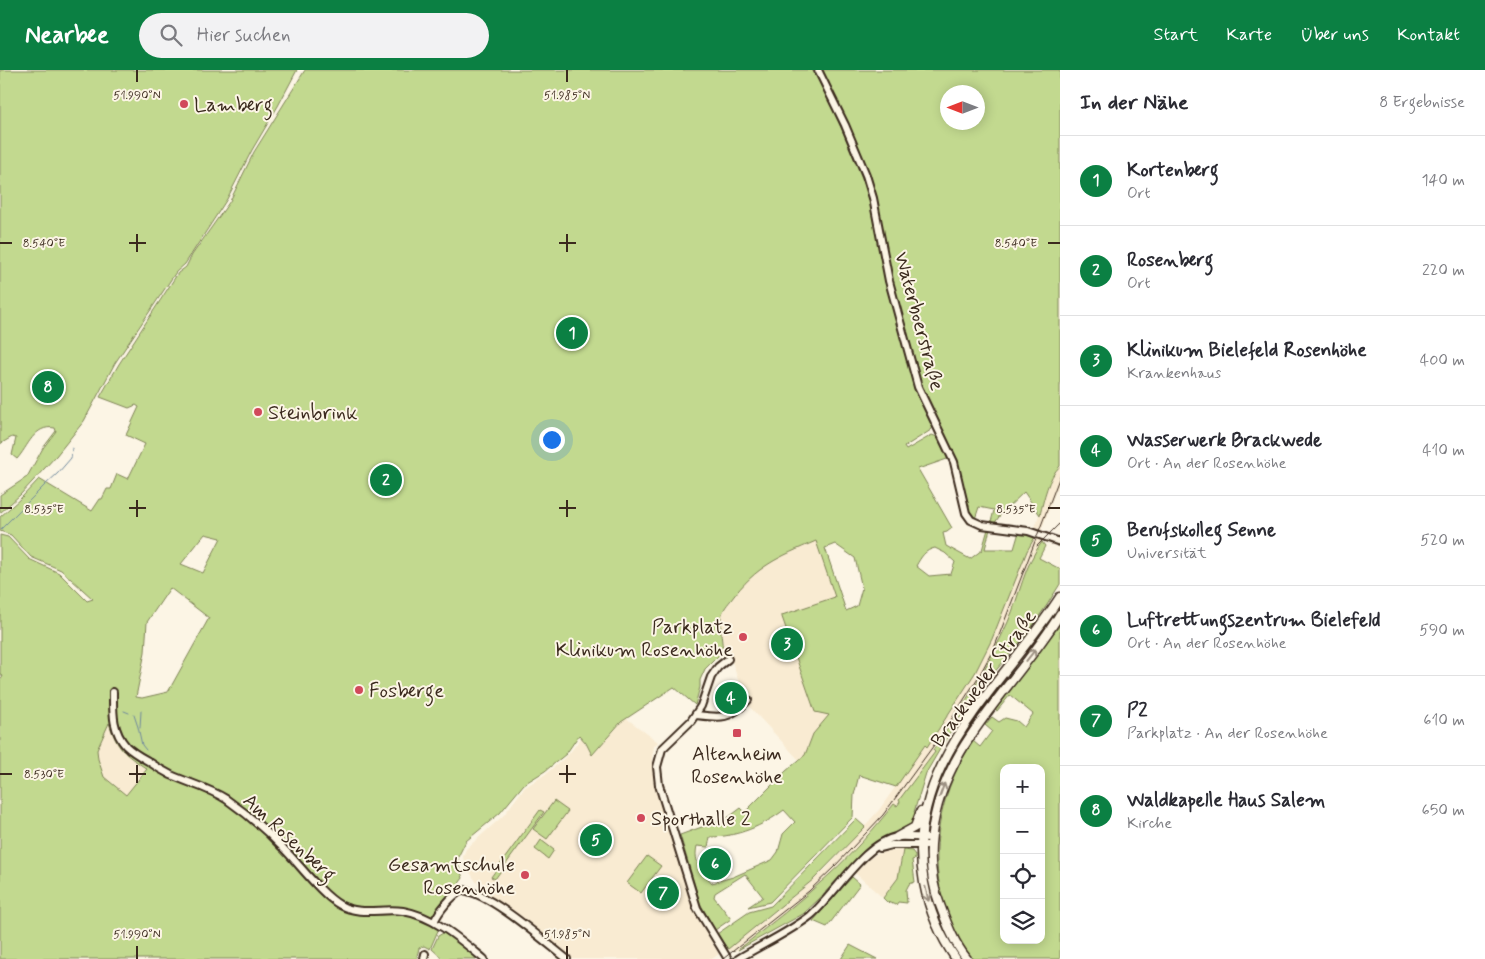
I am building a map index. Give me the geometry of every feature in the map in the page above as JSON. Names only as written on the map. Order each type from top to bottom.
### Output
[{"type":"main road","name":"Brackweder Straße","points":[[956,959],[930,909],[923,875],[921,841],[928,800],[940,766],[965,724],[1034,636],[1060,597]]},
{"type":"main road","name":"Brackweder Straße","points":[[967,959],[950,932],[936,895],[932,874],[931,842],[939,798],[957,755],[970,735],[1045,637],[1060,614]]},
{"type":"main road","points":[[897,837],[915,827],[929,782],[940,766]]},
{"type":"street","name":"Waterboerstraße","points":[[818,70],[845,125],[866,175],[873,198],[889,281],[918,387],[951,454],[966,513],[972,520],[982,525],[1028,531],[1060,542]]},
{"type":"street","points":[[728,659],[718,667],[709,680],[701,706],[696,715],[662,749],[657,762],[657,774],[696,908],[728,959]]},
{"type":"street","name":"Am Rosenberg","points":[[113,692],[113,720],[118,734],[127,747],[140,757],[172,775],[214,792],[234,804],[282,847],[339,904],[351,910],[360,911],[404,911],[434,922],[484,959]]},
{"type":"street","points":[[696,715],[713,718],[728,716],[738,710],[748,700]]},
{"type":"street","points":[[738,959],[810,916],[850,872],[878,846],[897,837],[931,842]]},
{"type":"street","points":[[867,855],[886,846],[921,841]]},
{"type":"street","points":[[434,922],[457,893],[462,890],[472,892],[498,906],[567,959]]},
{"type":"shaded area","points":[[1060,466],[1060,480],[1041,531],[1035,528],[1053,473]]},
{"type":"shaded area","points":[[1035,537],[1042,539],[1042,542],[1030,560],[1012,613],[996,648],[966,701],[934,750],[935,752],[900,801],[896,806],[894,804],[853,851],[808,894],[738,950],[730,951],[728,949],[826,869],[879,810],[925,745],[927,746],[975,673],[992,639],[1027,551]]},
{"type":"shaded area","points":[[816,540],[868,691],[813,734],[805,755],[799,760],[746,703],[728,650],[723,651],[720,622],[723,611],[753,574],[772,561]]},
{"type":"shaded area","points":[[626,718],[658,742],[654,746],[652,759],[654,781],[692,908],[719,954],[712,959],[571,959],[483,892],[465,865],[463,857],[466,849],[504,815],[524,788],[547,773],[568,755],[582,737],[592,755]]},
{"type":"shaded area","points":[[109,722],[114,738],[124,752],[148,769],[126,795],[104,777],[98,759],[97,750]]},
{"type":"shaded area","points":[[903,850],[898,878],[883,898],[855,873],[870,858],[877,854],[886,851]]},
{"type":"green space","points":[[0,70],[297,70],[227,199],[185,264],[176,272],[115,363],[84,421],[56,456],[20,495],[0,513],[0,495],[27,477],[43,448],[56,431],[55,428],[42,429],[32,438],[17,459],[12,455],[16,438],[12,437],[0,444]]},
{"type":"green space","points":[[305,70],[812,70],[835,113],[869,195],[908,363],[933,427],[904,447],[906,450],[932,435],[937,437],[950,458],[918,469],[952,528],[943,533],[946,546],[970,559],[982,550],[988,529],[990,529],[985,549],[1014,549],[1019,532],[1035,537],[1027,551],[992,639],[975,673],[927,747],[925,745],[896,787],[859,775],[854,795],[853,817],[770,902],[748,907],[763,897],[745,874],[715,893],[714,897],[731,919],[715,930],[700,903],[680,835],[729,817],[741,808],[745,812],[805,755],[813,734],[829,715],[815,712],[782,617],[782,615],[835,597],[816,541],[779,558],[759,571],[740,588],[727,605],[721,617],[723,651],[705,669],[700,680],[695,705],[674,687],[621,722],[592,755],[586,743],[579,735],[566,754],[545,771],[524,784],[500,813],[466,841],[458,857],[458,864],[463,878],[433,918],[406,909],[395,909],[391,914],[404,914],[439,928],[430,949],[424,946],[419,948],[418,959],[0,959],[0,681],[3,676],[0,674],[0,535],[8,537],[29,559],[59,573],[87,601],[93,599],[61,570],[31,557],[11,535],[0,531],[0,517],[39,479],[92,511],[100,499],[102,499],[107,489],[111,489],[117,474],[128,479],[145,444],[126,435],[139,407],[136,405],[129,408],[100,397],[178,273],[186,267],[192,255],[230,201],[254,152]],"holes":[[[205,534],[221,538],[203,573],[181,564]],[[835,544],[855,558],[862,588],[857,606],[846,611],[825,548]],[[935,548],[945,553],[955,562],[951,574],[929,576],[916,566],[929,550]],[[170,588],[209,618],[168,692],[142,698],[136,697],[145,652],[147,622]],[[109,723],[119,746],[147,769],[126,795],[104,777],[97,750]],[[784,810],[795,822],[783,834],[778,852],[772,860],[733,877],[712,883],[697,862],[697,846],[708,847],[710,837],[740,833],[767,821]]]},
{"type":"green space","points":[[821,70],[1060,70],[1060,466],[1049,482],[1040,515],[1024,492],[1001,514],[994,524],[991,522],[994,510],[979,507],[975,519],[968,512],[958,465],[918,380],[908,335],[892,280],[876,197],[846,120]]},
{"type":"green space","points":[[1042,542],[1045,546],[1039,558],[1060,569],[1060,584],[1026,635],[981,688],[950,732],[926,773],[914,812],[917,813],[913,823],[877,841],[863,851],[803,914],[738,950],[830,874],[847,858],[894,804],[897,806],[900,802],[899,800],[935,752],[933,750],[983,672],[1008,622],[1026,570]]},
{"type":"green space","points":[[1060,625],[1060,959],[973,959],[956,934],[945,907],[939,879],[937,851],[940,822],[947,794],[958,767],[973,741],[980,747],[992,731],[985,725],[992,717],[999,722],[1005,718],[1017,721],[1024,727],[1033,714],[1010,695],[997,711],[995,710]]},
{"type":"green space","points":[[554,801],[568,811],[547,839],[533,829]]},
{"type":"green space","points":[[540,810],[544,812],[495,879],[491,877]]},
{"type":"green space","points":[[856,819],[865,827],[814,879],[728,949],[717,934],[749,912],[771,906]]},
{"type":"green space","points":[[541,840],[554,850],[548,859],[535,849]]},
{"type":"green space","points":[[903,850],[912,851],[915,855],[915,859],[912,860],[915,882],[909,884],[906,890],[907,903],[898,902],[896,905],[887,902],[883,898],[898,878]]},
{"type":"green space","points":[[647,856],[661,866],[641,893],[627,883]]},
{"type":"green space","points":[[852,877],[860,884],[827,927],[813,921]]},
{"type":"green space","points":[[445,932],[479,959],[443,959],[432,949],[438,936]]},
{"type":"green space","points":[[850,945],[877,959],[841,959]]},
{"type":"waterway","points":[[1,529],[58,473],[71,458],[72,448]]},
{"type":"waterway","points":[[124,711],[129,713]]},
{"type":"waterway","points":[[140,728],[141,711]]},
{"type":"waterway","points":[[134,715],[142,745],[146,750]]},
{"type":"tram line","points":[[723,959],[809,891],[834,867],[883,815],[942,734],[979,676],[995,646],[1060,476]]},
{"type":"tram line","points":[[1037,546],[1060,523]]},
{"type":"place","name":"Lamberg","points":[[184,104]]},
{"type":"place","name":"Kortenberg","points":[[572,333]]},
{"type":"place","name":"Waldkapelle Haus Salem","points":[[48,387]]},
{"type":"place","name":"Steinbrink","points":[[258,412]]},
{"type":"place","name":"Rosenberg","points":[[386,480]]},
{"type":"place","name":"Parkplatz Klinikum Rosenhöhe","points":[[743,637]]},
{"type":"place","name":"Klinikum Bielefeld Rosenhöhe","points":[[787,644]]},
{"type":"place","name":"Fosberge","points":[[359,690]]},
{"type":"place","name":"Wasserwerk Brackwede","points":[[731,698]]},
{"type":"place","name":"Altenheim Rosenhöhe","points":[[737,733]]},
{"type":"place","name":"Sporthalle 2","points":[[641,818]]},
{"type":"place","name":"Berufskolleg Senne","points":[[596,840]]},
{"type":"place","name":"Luftrettungszentrum Bielefeld","points":[[715,864]]},
{"type":"place","name":"Gesamtschule Rosenhöhe","points":[[525,875]]},
{"type":"place","name":"P2","points":[[663,893]]}]
